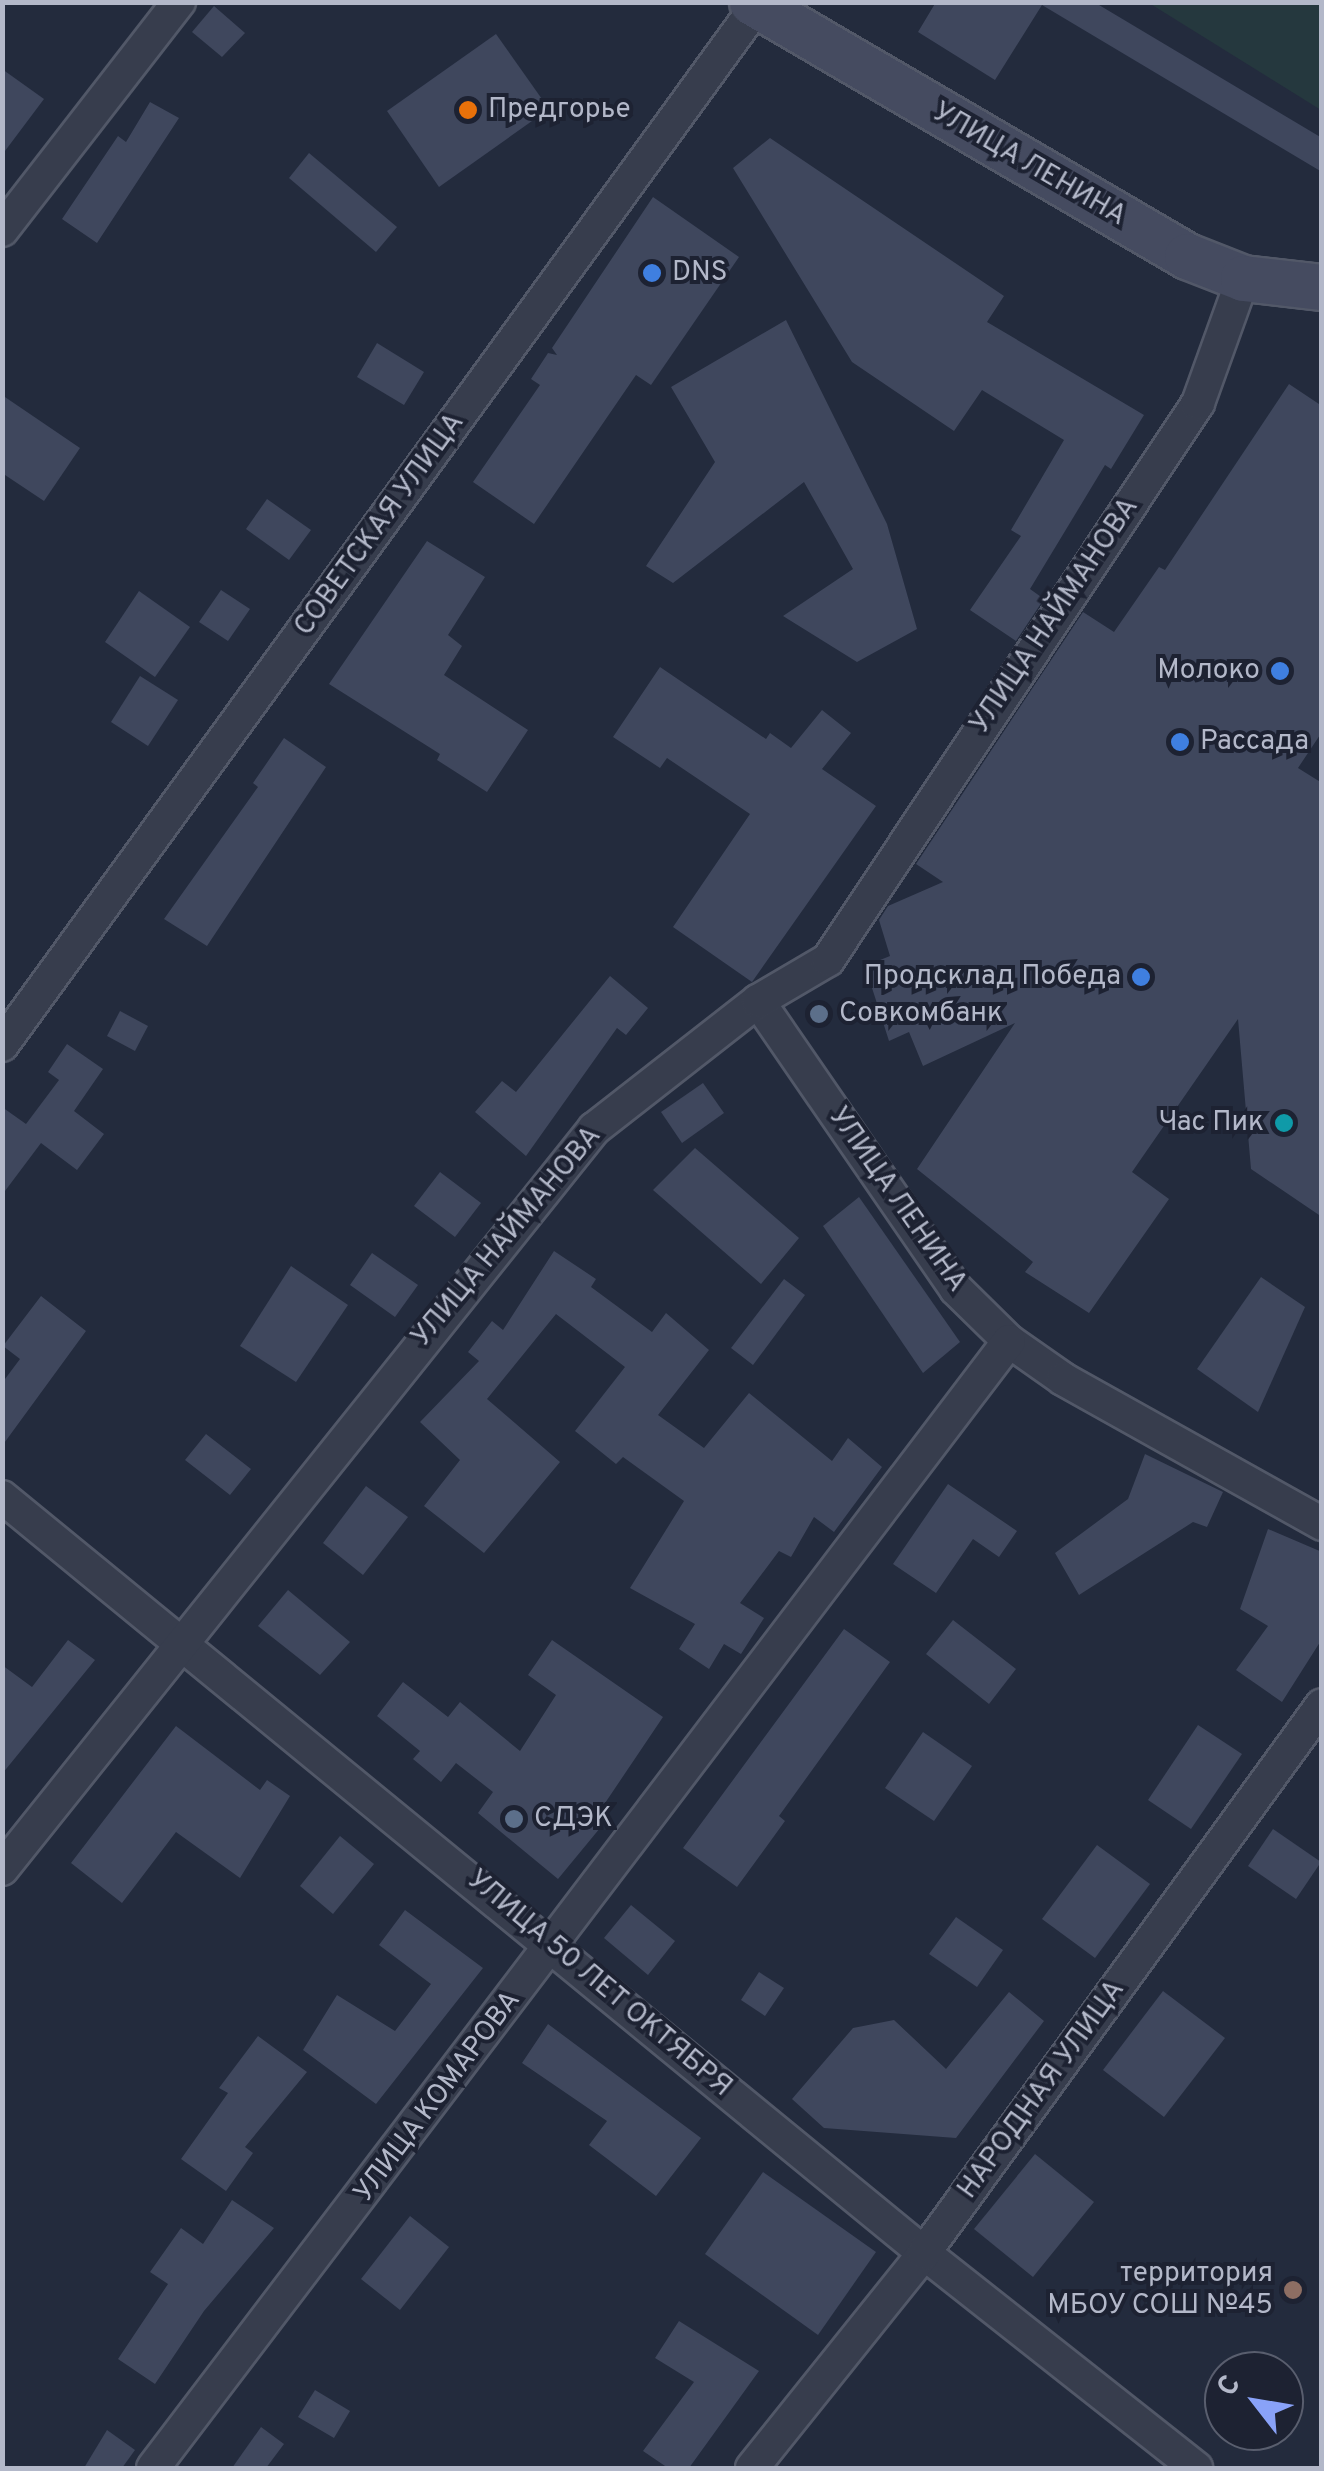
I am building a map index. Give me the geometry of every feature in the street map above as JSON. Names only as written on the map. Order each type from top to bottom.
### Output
[{"type":"street","points":[[2,230],[179,2]]},
{"type":"street","name":"УЛИЦА ЛЕНИНА","points":[[754,4],[1082,197],[1243,278],[1322,287]]},
{"type":"street","name":"СОВЕТСКАЯ УЛИЦА","points":[[2,1044],[754,4]]},
{"type":"street","name":"УЛИЦА НАЙМАНОВА","points":[[2,1869],[178,1641],[594,1129],[758,1000],[828,960],[1198,403],[1243,278]]},
{"type":"street","name":"УЛИЦА ЛЕНИНА","points":[[758,1000],[956,1289],[1009,1341],[1063,1379],[1319,1518]]},
{"type":"street","name":"УЛИЦА КОМАРОВА","points":[[154,2468],[555,1945],[1009,1341]]},
{"type":"street","name":"УЛИЦА 50 ЛЕТ ОКТЯБРЯ","points":[[2,1498],[555,1945],[924,2253],[1196,2468]]},
{"type":"street","name":"НАРОДНАЯ УЛИЦА","points":[[752,2468],[924,2253],[1322,1705]]},
{"type":"shaded area","points":[[1149,3],[1321,3],[1321,110]]},
{"type":"building","points":[[936,2],[1094,2],[1322,138],[1322,172],[1042,5],[995,80],[918,32]]},
{"type":"building","points":[[214,6],[245,33],[222,57],[192,32]]},
{"type":"building","name":"Предгорье","points":[[496,34],[549,109],[439,187],[387,111]]},
{"type":"building","points":[[2,69],[44,99],[2,155]]},
{"type":"building","points":[[150,102],[179,118],[97,243],[62,219],[118,136],[126,142]]},
{"type":"building","points":[[770,138],[1004,296],[987,322],[1144,415],[1111,469],[1105,465],[1030,589],[1044,599],[1016,641],[970,610],[1021,536],[1011,530],[1064,440],[982,390],[954,431],[852,362],[733,168]]},
{"type":"building","points":[[309,153],[397,227],[376,252],[289,178]]},
{"type":"building","points":[[653,197],[739,257],[651,385],[636,375],[534,524],[473,482],[540,385],[531,379],[548,353],[557,355],[552,348]]},
{"type":"building","points":[[786,320],[887,524],[917,629],[857,662],[783,616],[853,569],[804,482],[673,583],[646,566],[715,462],[671,387]]},
{"type":"building","points":[[377,343],[424,372],[404,405],[357,377]]},
{"type":"building","points":[[1289,384],[1322,406],[1322,732],[1298,768],[1322,783],[1322,1217],[1251,1169],[1238,1019],[1132,1172],[1169,1199],[1089,1313],[1025,1272],[1033,1262],[917,1169],[1015,1023],[923,1066],[909,1032],[889,1041],[865,966],[890,956],[879,920],[888,906],[943,882],[916,864],[1083,612],[1114,632],[1159,567],[1165,570]]},
{"type":"building","points":[[2,395],[80,448],[44,501],[2,473]]},
{"type":"building","points":[[267,499],[311,530],[289,560],[246,529]]},
{"type":"building","points":[[427,541],[485,577],[448,635],[462,646],[444,675],[528,730],[487,792],[437,760],[440,754],[329,684]]},
{"type":"building","points":[[221,590],[250,609],[228,641],[199,622]]},
{"type":"building","points":[[139,591],[190,627],[155,677],[105,642]]},
{"type":"building","points":[[660,667],[766,739],[770,733],[791,748],[822,710],[851,733],[822,769],[876,806],[752,982],[673,927],[750,814],[667,758],[660,768],[613,737]]},
{"type":"building","points":[[140,676],[178,700],[148,746],[111,722]]},
{"type":"building","points":[[284,738],[326,767],[207,946],[164,919],[258,787],[253,783]]},
{"type":"building","points":[[610,976],[648,1008],[626,1035],[617,1028],[526,1156],[475,1112],[502,1081],[516,1092]]},
{"type":"building","points":[[120,1011],[148,1026],[135,1051],[107,1036]]},
{"type":"building","points":[[67,1044],[103,1069],[74,1111],[104,1134],[77,1170],[41,1143],[2,1195],[2,1107],[26,1124],[59,1080],[48,1072]]},
{"type":"building","points":[[703,1083],[724,1113],[682,1143],[661,1112]]},
{"type":"building","points":[[695,1148],[799,1238],[761,1284],[653,1190]]},
{"type":"building","points":[[440,1172],[481,1203],[455,1237],[414,1206]]},
{"type":"building","points":[[859,1197],[960,1342],[923,1373],[823,1226]]},
{"type":"building","points":[[554,1251],[596,1279],[591,1287],[652,1332],[666,1313],[709,1350],[658,1415],[704,1448],[749,1393],[832,1461],[848,1438],[882,1467],[834,1532],[814,1517],[791,1557],[779,1551],[740,1603],[764,1618],[741,1654],[724,1644],[709,1669],[679,1649],[695,1624],[630,1588],[684,1501],[623,1457],[616,1464],[575,1431],[625,1367],[556,1314],[487,1399],[560,1462],[484,1553],[424,1506],[460,1460],[420,1422],[479,1361],[468,1352],[492,1321],[503,1330]]},
{"type":"building","points":[[372,1253],[418,1285],[395,1317],[350,1285]]},
{"type":"building","points":[[291,1266],[348,1305],[296,1382],[240,1346]]},
{"type":"building","points":[[1261,1277],[1305,1307],[1258,1412],[1197,1369]]},
{"type":"building","points":[[784,1279],[805,1295],[753,1365],[731,1348]]},
{"type":"building","points":[[41,1296],[86,1331],[2,1446],[2,1383],[20,1359],[3,1346]]},
{"type":"building","points":[[206,1434],[251,1469],[230,1495],[185,1460]]},
{"type":"building","points":[[1145,1454],[1223,1492],[1207,1527],[1193,1522],[1079,1595],[1055,1553],[1128,1499]]},
{"type":"building","points":[[948,1484],[1017,1531],[999,1557],[973,1539],[936,1593],[893,1564]]},
{"type":"building","points":[[366,1486],[408,1517],[363,1575],[323,1543]]},
{"type":"building","points":[[1268,1529],[1322,1552],[1322,1639],[1282,1702],[1236,1670],[1268,1626],[1240,1609]]},
{"type":"building","points":[[288,1590],[350,1642],[320,1675],[258,1626]]},
{"type":"building","points":[[953,1620],[1016,1669],[989,1704],[926,1654]]},
{"type":"building","points":[[844,1629],[890,1662],[779,1816],[785,1821],[737,1887],[683,1848]]},
{"type":"building","points":[[68,1640],[95,1660],[2,1774],[2,1665],[32,1687]]},
{"type":"building","points":[[552,1640],[663,1717],[597,1815],[605,1822],[558,1879],[478,1813],[493,1792],[456,1763],[441,1782],[413,1759],[420,1751],[377,1716],[403,1682],[448,1717],[460,1702],[520,1751],[556,1695],[528,1675]]},
{"type":"building","points":[[1198,1725],[1242,1754],[1191,1829],[1148,1800]]},
{"type":"building","points":[[176,1726],[260,1790],[267,1780],[290,1796],[240,1878],[176,1832],[122,1903],[71,1863]]},
{"type":"building","points":[[923,1732],[972,1766],[934,1821],[885,1788]]},
{"type":"building","points":[[1273,1829],[1321,1862],[1296,1899],[1248,1866]]},
{"type":"building","points":[[340,1836],[374,1864],[333,1914],[300,1886]]},
{"type":"building","points":[[1097,1845],[1150,1884],[1095,1958],[1042,1919]]},
{"type":"building","points":[[631,1905],[675,1941],[648,1975],[604,1938]]},
{"type":"building","points":[[405,1910],[483,1968],[376,2104],[303,2050],[337,1995],[395,2031],[431,1984],[379,1945]]},
{"type":"building","points":[[956,1917],[1003,1950],[977,1987],[929,1954]]},
{"type":"building","points":[[759,1972],[784,1988],[765,2016],[741,2000]]},
{"type":"building","points":[[1163,1991],[1225,2038],[1164,2117],[1103,2070]]},
{"type":"building","points":[[1009,1992],[1044,2021],[956,2138],[824,2128],[792,2099],[853,2028],[894,2020],[946,2069]]},
{"type":"building","points":[[548,2024],[701,2138],[656,2196],[589,2145],[607,2121],[522,2063]]},
{"type":"building","points":[[258,2036],[307,2072],[245,2147],[253,2153],[226,2191],[181,2159],[228,2093],[219,2088]]},
{"type":"building","points":[[1035,2154],[1094,2202],[1033,2277],[974,2229]]},
{"type":"building","points":[[763,2172],[876,2252],[818,2335],[705,2254]]},
{"type":"building","points":[[232,2200],[274,2228],[204,2311],[155,2384],[118,2359],[168,2284],[150,2272],[181,2228],[203,2244]]},
{"type":"building","points":[[410,2216],[449,2247],[400,2310],[361,2279]]},
{"type":"building","points":[[679,2321],[759,2371],[689,2468],[668,2468],[643,2451],[694,2382],[655,2358]]},
{"type":"building","points":[[315,2390],[350,2411],[334,2438],[298,2417]]},
{"type":"building","points":[[261,2427],[284,2444],[266,2468],[232,2468]]},
{"type":"building","points":[[107,2430],[135,2450],[122,2468],[84,2468]]},
{"type":"place","name":"Предгорье","points":[[468,110]]},
{"type":"place","name":"DNS","points":[[652,273]]},
{"type":"place","name":"Молоко","points":[[1280,671]]},
{"type":"place","name":"Рассада","points":[[1180,742]]},
{"type":"place","name":"Продсклад Победа","points":[[1141,977]]},
{"type":"place","name":"Совкомбанк","points":[[819,1014]]},
{"type":"place","name":"Час Пик","points":[[1284,1123]]},
{"type":"place","name":"СДЭК","points":[[514,1819]]},
{"type":"place","name":"территория МБОУ СОШ №45","points":[[1293,2290]]}]
